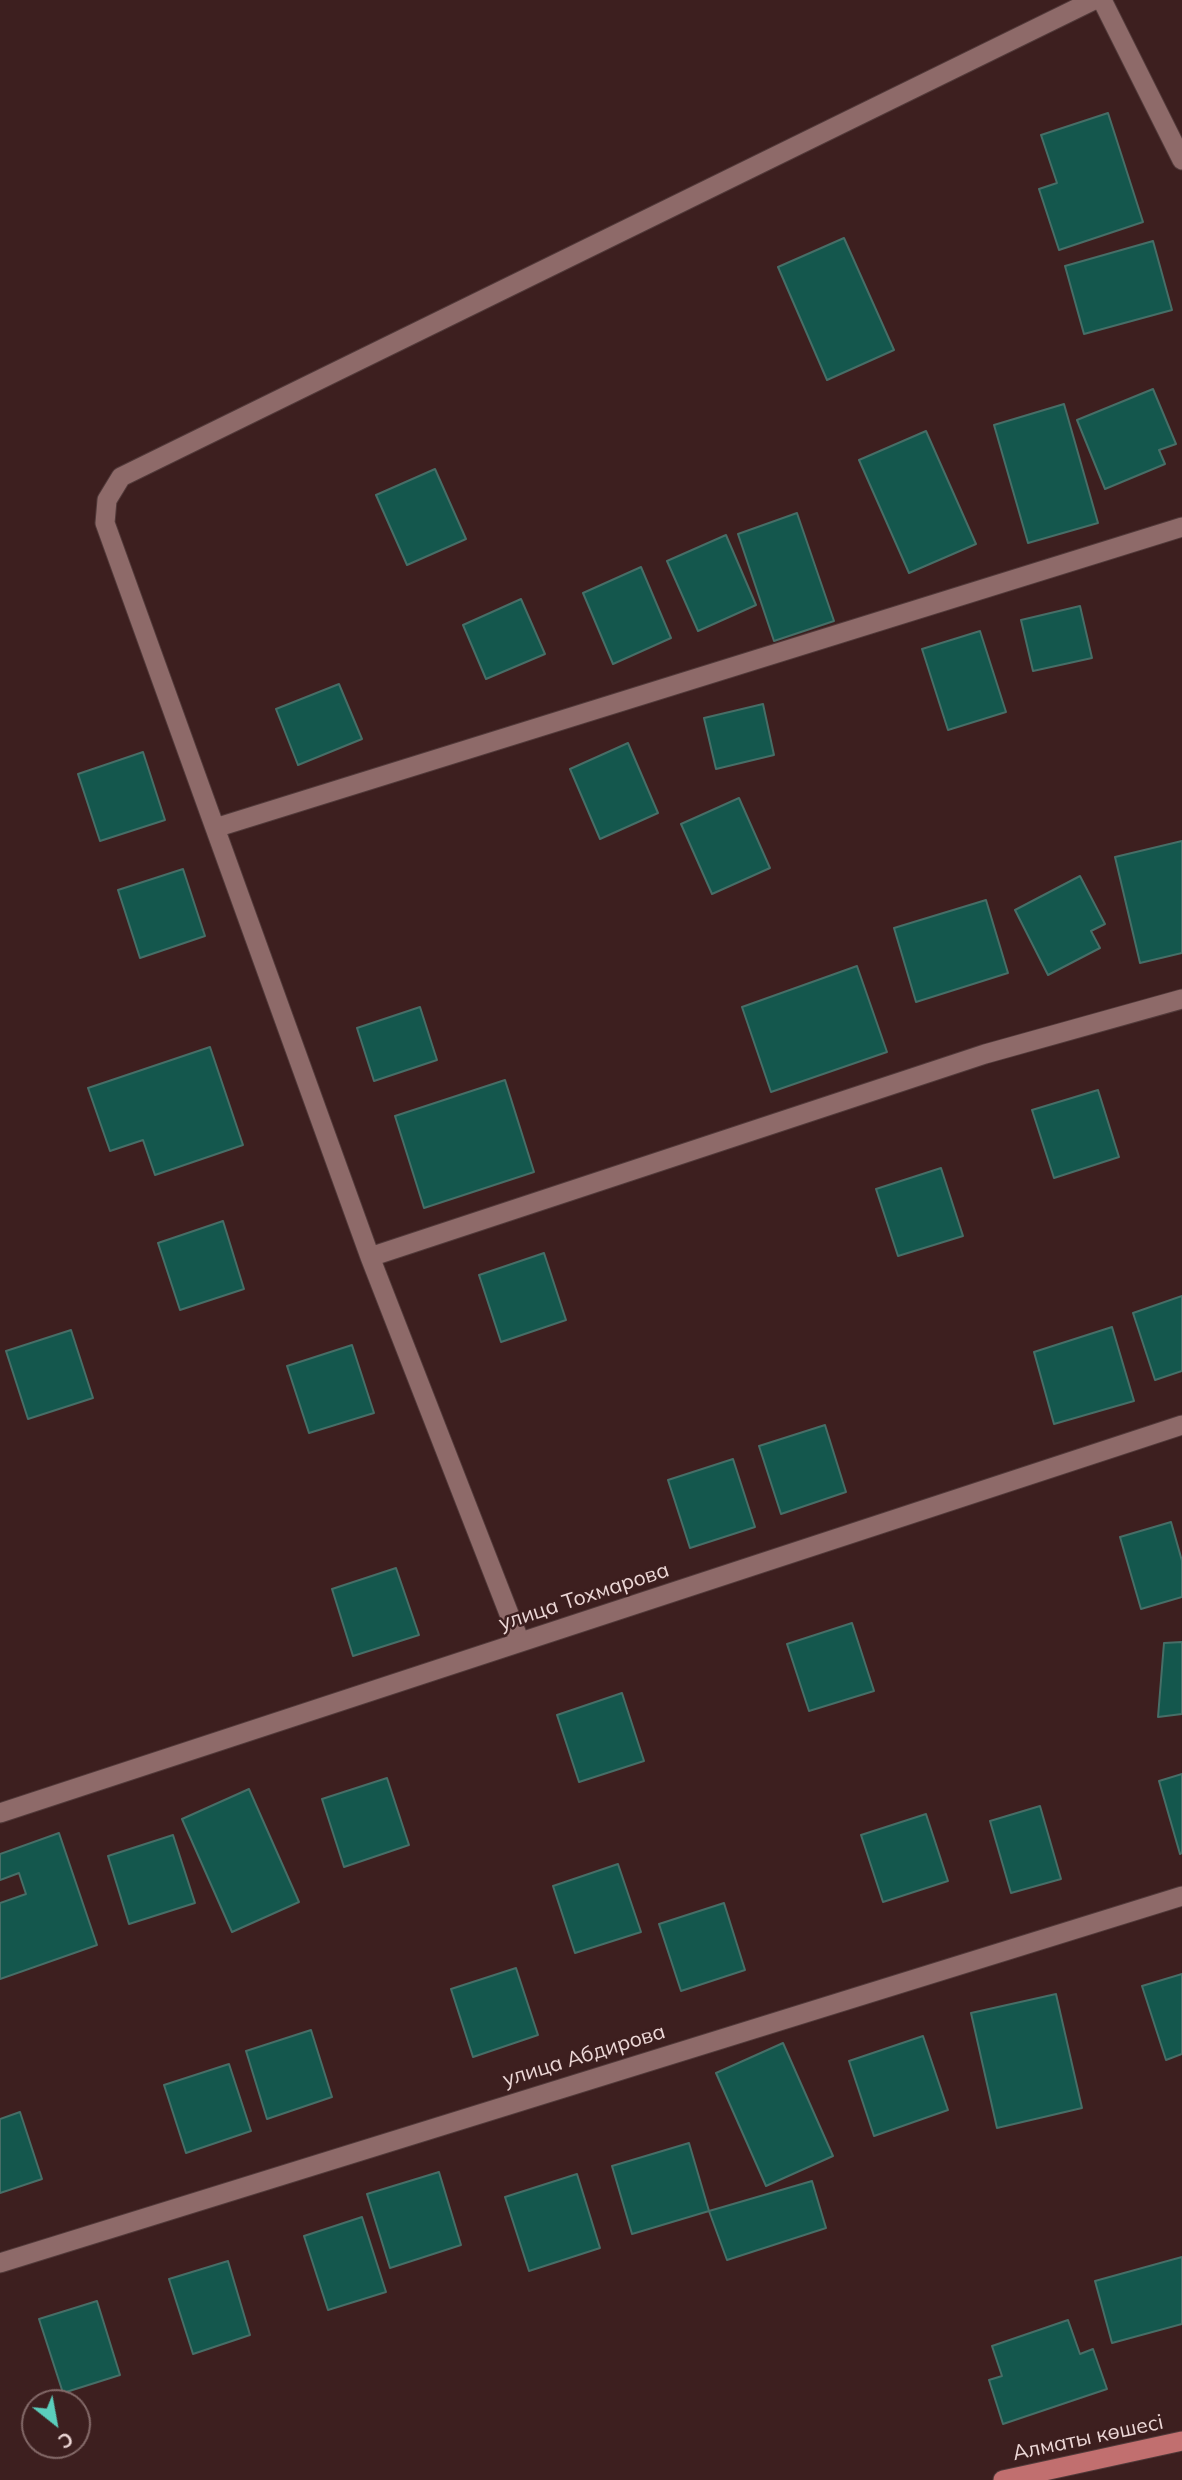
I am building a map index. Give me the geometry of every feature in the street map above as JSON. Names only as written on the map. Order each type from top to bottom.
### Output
[{"type":"main road","name":"Алматы көшесі","points":[[1003,2480],[1182,2441]]},
{"type":"street","points":[[520,1642],[370,1257],[105,523],[107,500],[121,477],[1094,0]]},
{"type":"street","points":[[1102,0],[1182,159]]},
{"type":"street","points":[[215,828],[1182,527]]},
{"type":"street","points":[[370,1257],[985,1055],[1182,999]]},
{"type":"street","name":"улица Тохмарова","points":[[0,1813],[1182,1425]]},
{"type":"street","name":"улица Абдирова","points":[[0,2263],[1182,1896]]},
{"type":"building","points":[[1108,113],[1143,222],[1059,250],[1039,189],[1057,183],[1041,135]]},
{"type":"building","points":[[844,238],[894,350],[827,380],[778,267]]},
{"type":"building","points":[[1153,241],[1172,310],[1084,334],[1065,266]]},
{"type":"building","points":[[1153,389],[1176,444],[1159,450],[1165,464],[1105,489],[1077,420]]},
{"type":"building","points":[[1064,404],[1098,523],[1028,543],[994,425]]},
{"type":"building","points":[[926,431],[976,544],[909,573],[859,460]]},
{"type":"building","points":[[435,469],[466,539],[407,565],[376,495]]},
{"type":"building","points":[[797,513],[834,621],[774,641],[738,534]]},
{"type":"building","points":[[726,535],[756,605],[698,631],[667,561]]},
{"type":"building","points":[[641,567],[671,638],[613,664],[583,593]]},
{"type":"building","points":[[521,599],[545,654],[486,679],[463,625]]},
{"type":"building","points":[[1080,606],[1092,658],[1033,671],[1021,620]]},
{"type":"building","points":[[980,631],[1006,712],[948,730],[922,649]]},
{"type":"building","points":[[339,684],[362,739],[298,765],[276,709]]},
{"type":"building","points":[[763,704],[774,755],[716,769],[704,718]]},
{"type":"building","points":[[628,743],[658,813],[600,839],[570,769]]},
{"type":"building","points":[[143,752],[165,820],[100,841],[78,774]]},
{"type":"building","points":[[739,798],[770,868],[712,894],[681,824]]},
{"type":"building","points":[[1182,841],[1182,953],[1140,963],[1115,857]]},
{"type":"building","points":[[183,869],[205,936],[140,958],[118,890]]},
{"type":"building","points":[[1080,876],[1105,924],[1091,931],[1100,948],[1048,975],[1015,910]]},
{"type":"building","points":[[986,900],[1008,973],[916,1002],[894,928]]},
{"type":"building","points":[[857,966],[887,1052],[771,1092],[742,1007]]},
{"type":"building","points":[[420,1007],[437,1060],[374,1081],[357,1028]]},
{"type":"building","points":[[210,1047],[243,1145],[155,1175],[143,1140],[110,1151],[88,1088]]},
{"type":"building","points":[[505,1080],[534,1172],[424,1208],[395,1116]]},
{"type":"building","points":[[1098,1090],[1119,1157],[1054,1178],[1032,1110]]},
{"type":"building","points":[[941,1168],[963,1236],[898,1256],[876,1189]]},
{"type":"building","points":[[223,1221],[244,1289],[180,1310],[158,1243]]},
{"type":"building","points":[[544,1253],[566,1320],[501,1342],[479,1275]]},
{"type":"building","points":[[1182,1296],[1182,1371],[1155,1380],[1133,1313]]},
{"type":"building","points":[[1112,1327],[1134,1401],[1054,1424],[1034,1352]]},
{"type":"building","points":[[71,1330],[93,1398],[28,1419],[6,1351]]},
{"type":"building","points":[[352,1345],[374,1413],[309,1433],[287,1366]]},
{"type":"building","points":[[825,1425],[846,1492],[781,1514],[759,1446]]},
{"type":"building","points":[[733,1459],[755,1527],[690,1548],[668,1480]]},
{"type":"building","points":[[1171,1522],[1182,1561],[1182,1597],[1141,1609],[1120,1537]]},
{"type":"building","points":[[396,1568],[419,1635],[353,1656],[332,1589]]},
{"type":"building","points":[[852,1623],[874,1691],[809,1711],[787,1644]]},
{"type":"building","points":[[1182,1642],[1182,1714],[1158,1717],[1164,1643]]},
{"type":"building","points":[[622,1693],[644,1761],[579,1782],[557,1715]]},
{"type":"building","points":[[1182,1774],[1182,1853],[1180,1854],[1159,1781]]},
{"type":"building","points":[[387,1778],[409,1845],[344,1867],[322,1799]]},
{"type":"building","points":[[249,1789],[299,1902],[232,1932],[182,1819]]},
{"type":"building","points":[[1040,1806],[1061,1879],[1011,1893],[990,1821]]},
{"type":"building","points":[[926,1814],[948,1881],[883,1902],[861,1835]]},
{"type":"building","points":[[59,1833],[97,1945],[0,1979],[0,1903],[26,1894],[19,1873],[0,1880],[0,1854]]},
{"type":"building","points":[[173,1835],[195,1903],[129,1924],[108,1856]]},
{"type":"building","points":[[618,1864],[641,1932],[575,1953],[553,1886]]},
{"type":"building","points":[[724,1903],[745,1970],[681,1991],[659,1924]]},
{"type":"building","points":[[516,1968],[538,2035],[473,2057],[451,1989]]},
{"type":"building","points":[[1182,1974],[1182,2054],[1166,2060],[1142,1986]]},
{"type":"building","points":[[1056,1994],[1082,2108],[997,2128],[971,2013]]},
{"type":"building","points":[[311,2030],[332,2097],[267,2119],[246,2051]]},
{"type":"building","points":[[923,2036],[948,2110],[874,2136],[849,2061]]},
{"type":"building","points":[[783,2043],[833,2156],[766,2186],[716,2073]]},
{"type":"building","points":[[229,2064],[251,2131],[186,2153],[164,2085]]},
{"type":"building","points":[[20,2112],[42,2179],[0,2193],[0,2119]]},
{"type":"building","points":[[689,2143],[709,2211],[632,2234],[612,2166]]},
{"type":"building","points":[[439,2172],[461,2245],[390,2268],[367,2194]]},
{"type":"building","points":[[577,2174],[600,2248],[529,2271],[505,2197]]},
{"type":"building","points":[[812,2181],[826,2228],[727,2260],[709,2211]]},
{"type":"building","points":[[362,2217],[386,2292],[328,2310],[304,2236]]},
{"type":"building","points":[[1182,2257],[1182,2324],[1112,2343],[1095,2281]]},
{"type":"building","points":[[228,2261],[250,2335],[193,2354],[169,2279]]},
{"type":"building","points":[[97,2301],[120,2375],[76,2389],[62,2389],[39,2319]]},
{"type":"building","points":[[1068,2320],[1080,2354],[1093,2349],[1107,2389],[1003,2424],[989,2380],[1002,2376],[992,2346]]}]
